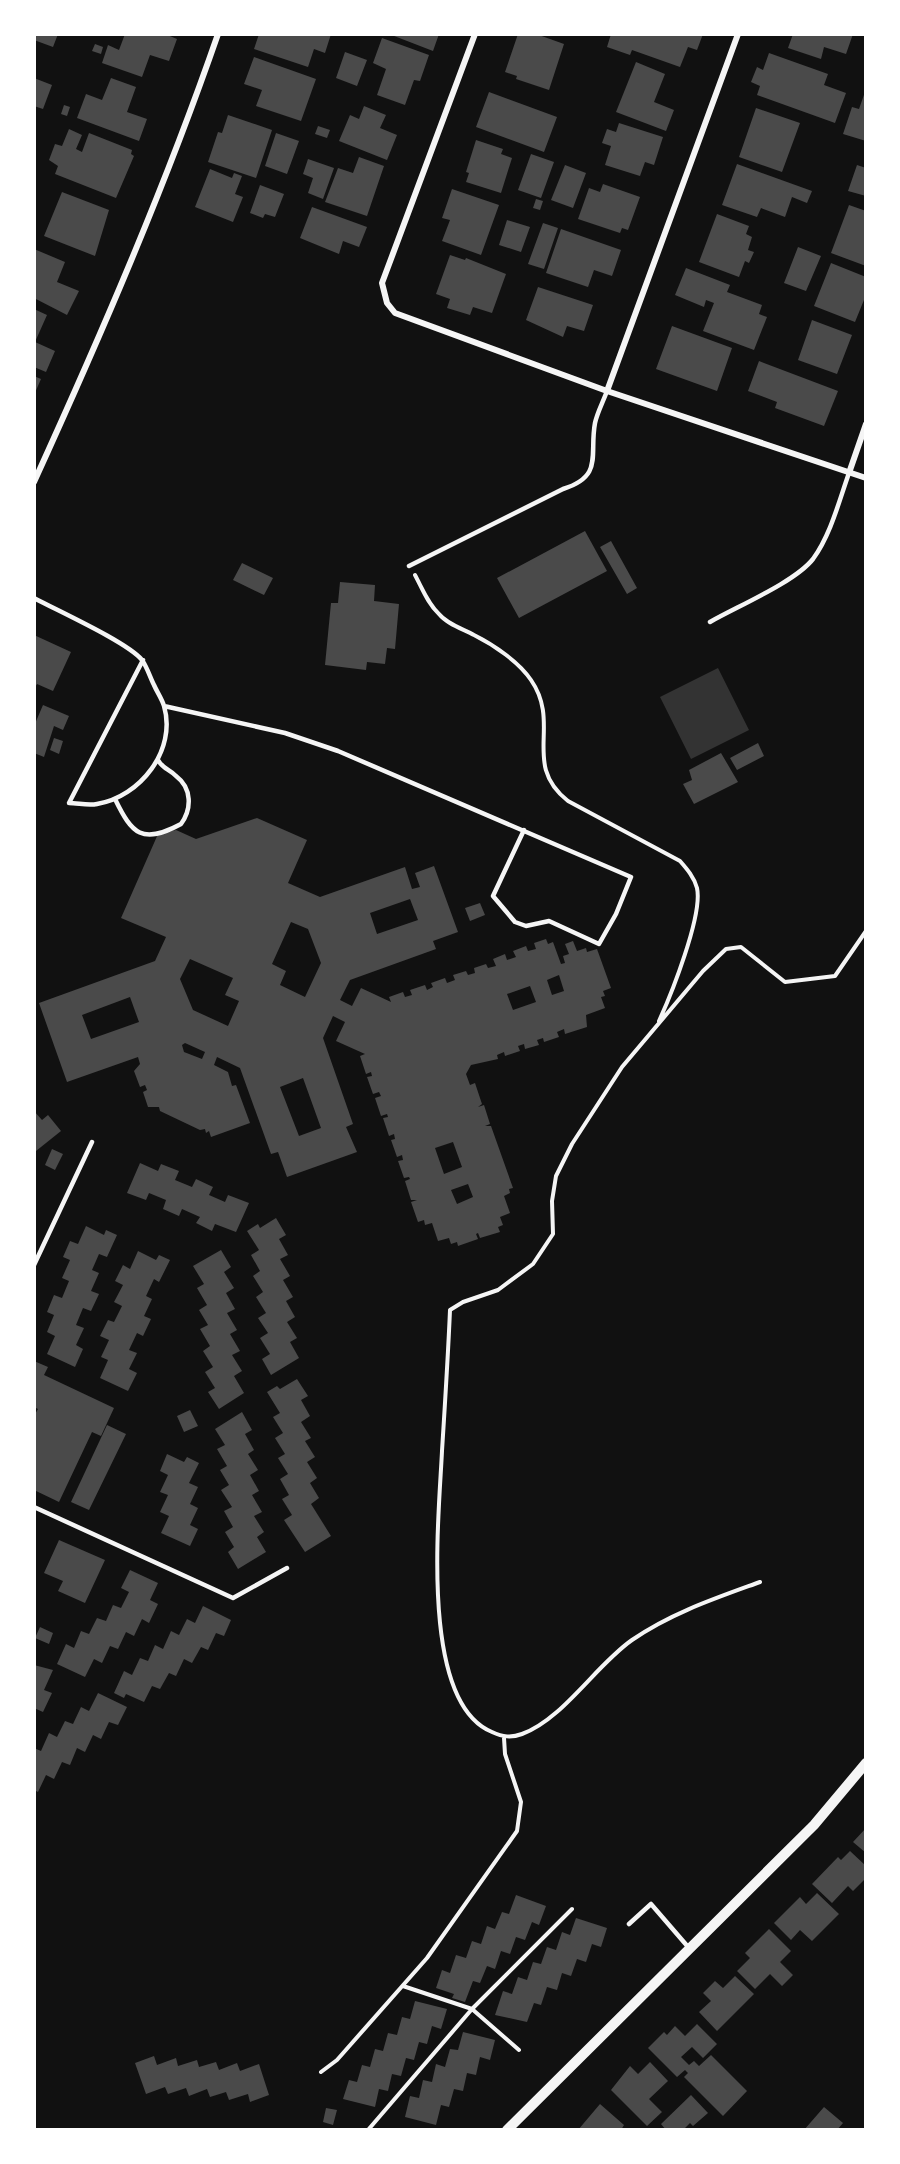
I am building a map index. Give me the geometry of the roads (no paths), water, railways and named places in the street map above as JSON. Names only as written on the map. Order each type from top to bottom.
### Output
[{"type":"street","points":[[34,482],[106,324],[166,177],[218,34]]},
{"type":"street","points":[[475,34],[382,283],[387,303],[395,313],[606,391],[866,478]]},
{"type":"street","points":[[606,391],[738,34]]},
{"type":"street","points":[[849,473],[866,424]]},
{"type":"street","points":[[507,2130],[814,1824],[866,1763]]},
{"type":"lane","points":[[409,566],[577,484],[586,476],[593,462],[595,424],[606,391]]},
{"type":"lane","points":[[710,622],[787,580],[812,561],[828,532],[849,473]]},
{"type":"lane","points":[[34,598],[129,648],[142,660],[164,706],[166,733],[158,760],[136,786],[115,799],[95,805],[69,803],[142,660]]},
{"type":"lane","points":[[164,706],[312,741],[524,830],[631,877],[616,914],[599,944],[549,921],[526,926],[515,922],[493,896],[524,830]]},
{"type":"lane","points":[[115,799],[127,825],[139,834],[160,832],[181,824],[188,811],[186,788],[177,776],[163,769],[158,760]]},
{"type":"lane","points":[[34,1265],[92,1142]]},
{"type":"lane","points":[[34,1507],[233,1598],[287,1568]]},
{"type":"lane","points":[[629,1924],[651,1904],[689,1948]]}]
